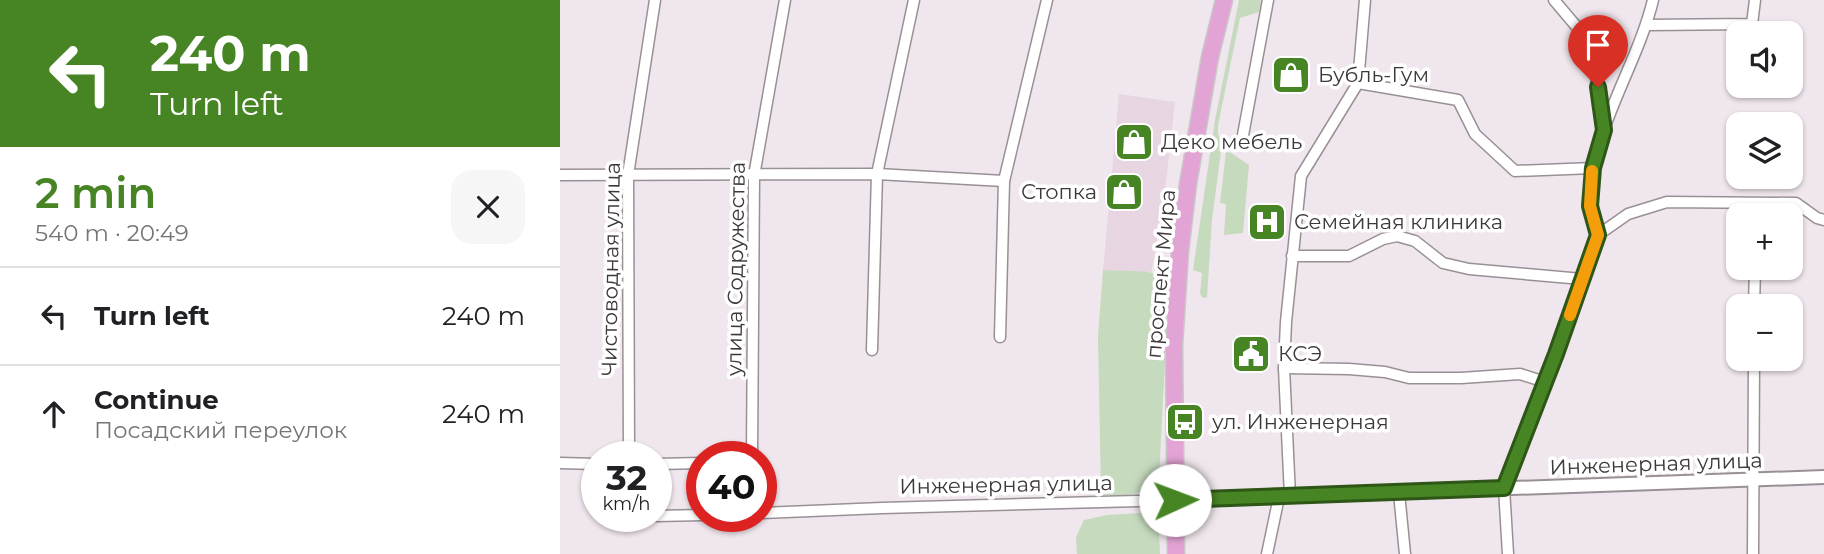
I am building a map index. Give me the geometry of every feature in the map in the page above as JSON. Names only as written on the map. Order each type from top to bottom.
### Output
[{"type":"main road","name":"проспект Мира","points":[[1176,554],[1174,345],[1180,251],[1188,184],[1210,57],[1224,0]]},
{"type":"street","name":"Чистоводная улица","points":[[629,441],[628,175],[654,0]]},
{"type":"street","name":"улица Содружества","points":[[752,441],[754,176],[785,0]]},
{"type":"street","points":[[872,350],[877,174],[914,0]]},
{"type":"street","points":[[1000,337],[1004,181],[1047,0]]},
{"type":"street","points":[[1243,135],[1268,0]]},
{"type":"street","points":[[1267,554],[1284,497],[1284,368],[1301,176],[1358,83],[1365,0]]},
{"type":"street","points":[[1554,0],[1587,39],[1604,130]]},
{"type":"street","points":[[1598,235],[1590,206],[1593,168],[1604,130],[1647,25],[1653,0]]},
{"type":"street","points":[[1647,25],[1752,24],[1755,0]]},
{"type":"street","points":[[1358,83],[1458,100],[1475,134],[1516,171],[1593,168]]},
{"type":"street","points":[[560,175],[877,174],[1004,181]]},
{"type":"street","points":[[1507,554],[1504,488],[1598,235],[1628,214],[1667,202],[1796,203],[1824,220]]},
{"type":"street","points":[[1292,256],[1349,256],[1383,239],[1397,236],[1415,241],[1443,264],[1469,269],[1582,279]]},
{"type":"street","points":[[1284,368],[1361,370],[1409,377],[1461,378],[1520,374],[1545,382]]},
{"type":"street","points":[[1753,554],[1754,371]]},
{"type":"street","points":[[560,463],[581,464]]},
{"type":"street","name":"Инженерная улица","points":[[777,513],[1653,485],[1752,478],[1824,477]]},
{"type":"street","points":[[1399,493],[1405,554]]},
{"type":"shaded area","points":[[1119,94],[1175,102],[1163,209],[1151,274],[1103,270]]},
{"type":"green space","points":[[1239,0],[1261,0],[1259,12],[1240,18],[1218,125],[1222,143],[1212,220],[1207,297],[1203,298],[1200,294],[1202,273],[1193,270],[1215,120]]},
{"type":"green space","points":[[1226,152],[1249,165],[1243,233],[1224,235],[1226,204],[1220,203]]},
{"type":"green space","points":[[1103,270],[1146,272],[1169,280],[1159,478],[1151,490],[1119,497],[1101,494],[1098,336]]},
{"type":"green space","points":[[1158,512],[1160,554],[1077,554],[1076,537],[1084,520],[1107,515]]},
{"type":"slow traffic","points":[[1570,315],[1598,235],[1590,206],[1592,171]]},
{"type":"place","name":"Бубль-Гум","points":[[1291,75]]},
{"type":"place","name":"Деко мебель","points":[[1134,142]]},
{"type":"place","name":"Стопка","points":[[1124,192]]},
{"type":"place","name":"Семейная клиника","points":[[1267,222]]},
{"type":"place","name":"КСЭ","points":[[1251,354]]},
{"type":"place","name":"ул. Инженерная","points":[[1185,422]]},
{"type":"route","points":[[1175,500],[1504,488],[1598,235],[1590,206],[1593,168],[1604,130],[1598,87]]}]
